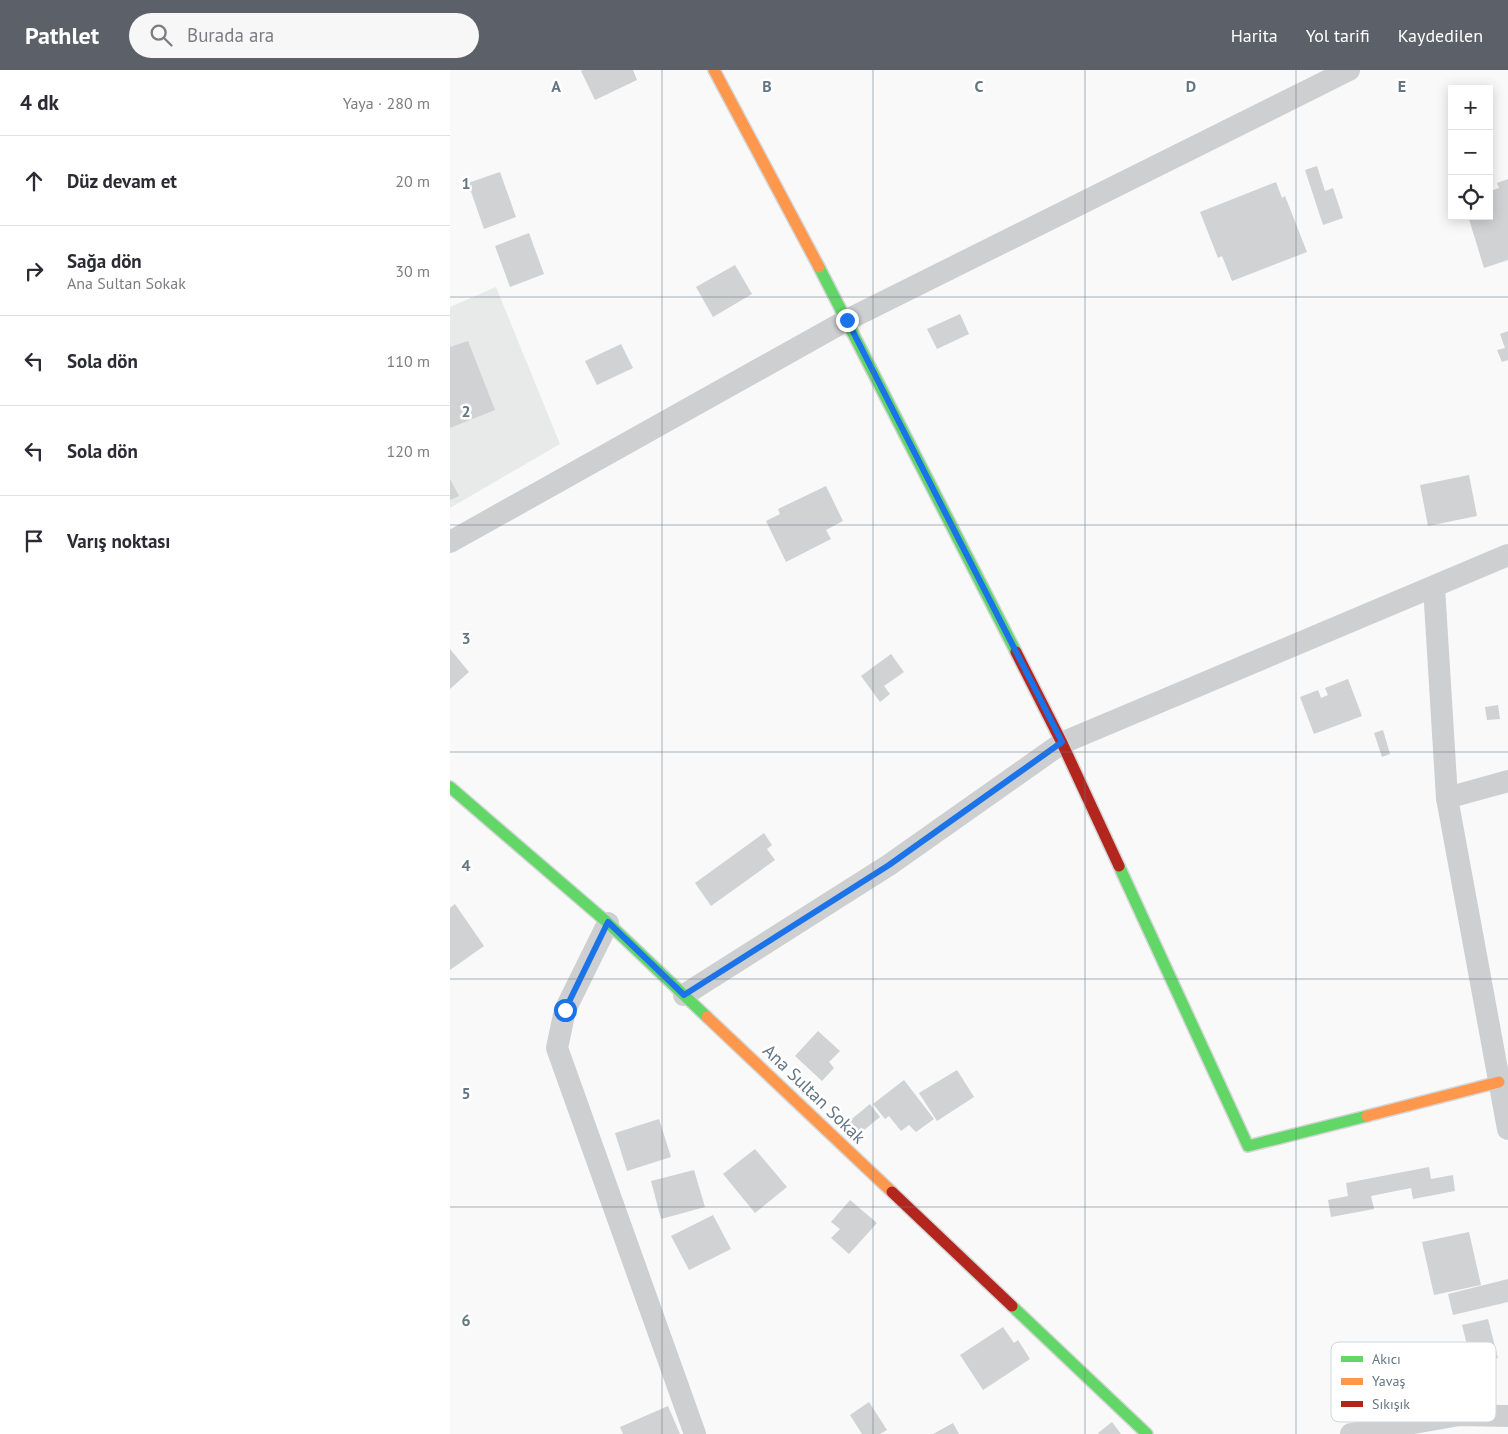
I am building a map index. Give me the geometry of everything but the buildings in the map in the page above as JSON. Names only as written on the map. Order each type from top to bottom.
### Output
[{"type":"street","points":[[714,70],[847,320],[1062,742],[1248,1146],[1499,1082]]},
{"type":"street","points":[[450,542],[847,320],[1349,70]]},
{"type":"street","points":[[684,995],[889,865],[1062,742],[1508,555]]},
{"type":"street","points":[[1434,587],[1447,798],[1508,1129]]},
{"type":"street","points":[[1447,798],[1508,781]]},
{"type":"street","name":"Ana Sultan Sokak","points":[[450,787],[608,922],[1147,1434]]},
{"type":"street","points":[[608,922],[565,1010],[557,1048],[695,1434]]},
{"type":"street","points":[[1351,1434],[1419,1422]]},
{"type":"shaded area","points":[[496,287],[560,444],[450,508],[450,307]]},
{"type":"traffic: fast","points":[[819,267],[1016,652]]},
{"type":"traffic: fast","points":[[450,787],[608,923],[707,1017]]},
{"type":"traffic: fast","points":[[1119,866],[1248,1146],[1367,1116]]},
{"type":"traffic: fast","points":[[1012,1306],[1147,1434]]},
{"type":"traffic: slow","points":[[714,70],[819,267]]},
{"type":"traffic: slow","points":[[707,1017],[892,1192]]},
{"type":"traffic: slow","points":[[1367,1116],[1499,1082]]},
{"type":"traffic: jam","points":[[1016,652],[1062,743],[1119,866]]},
{"type":"traffic: jam","points":[[892,1192],[1012,1306]]},
{"type":"route","points":[[565,1010],[608,922],[684,995],[889,865],[1062,742],[847,320]]}]
